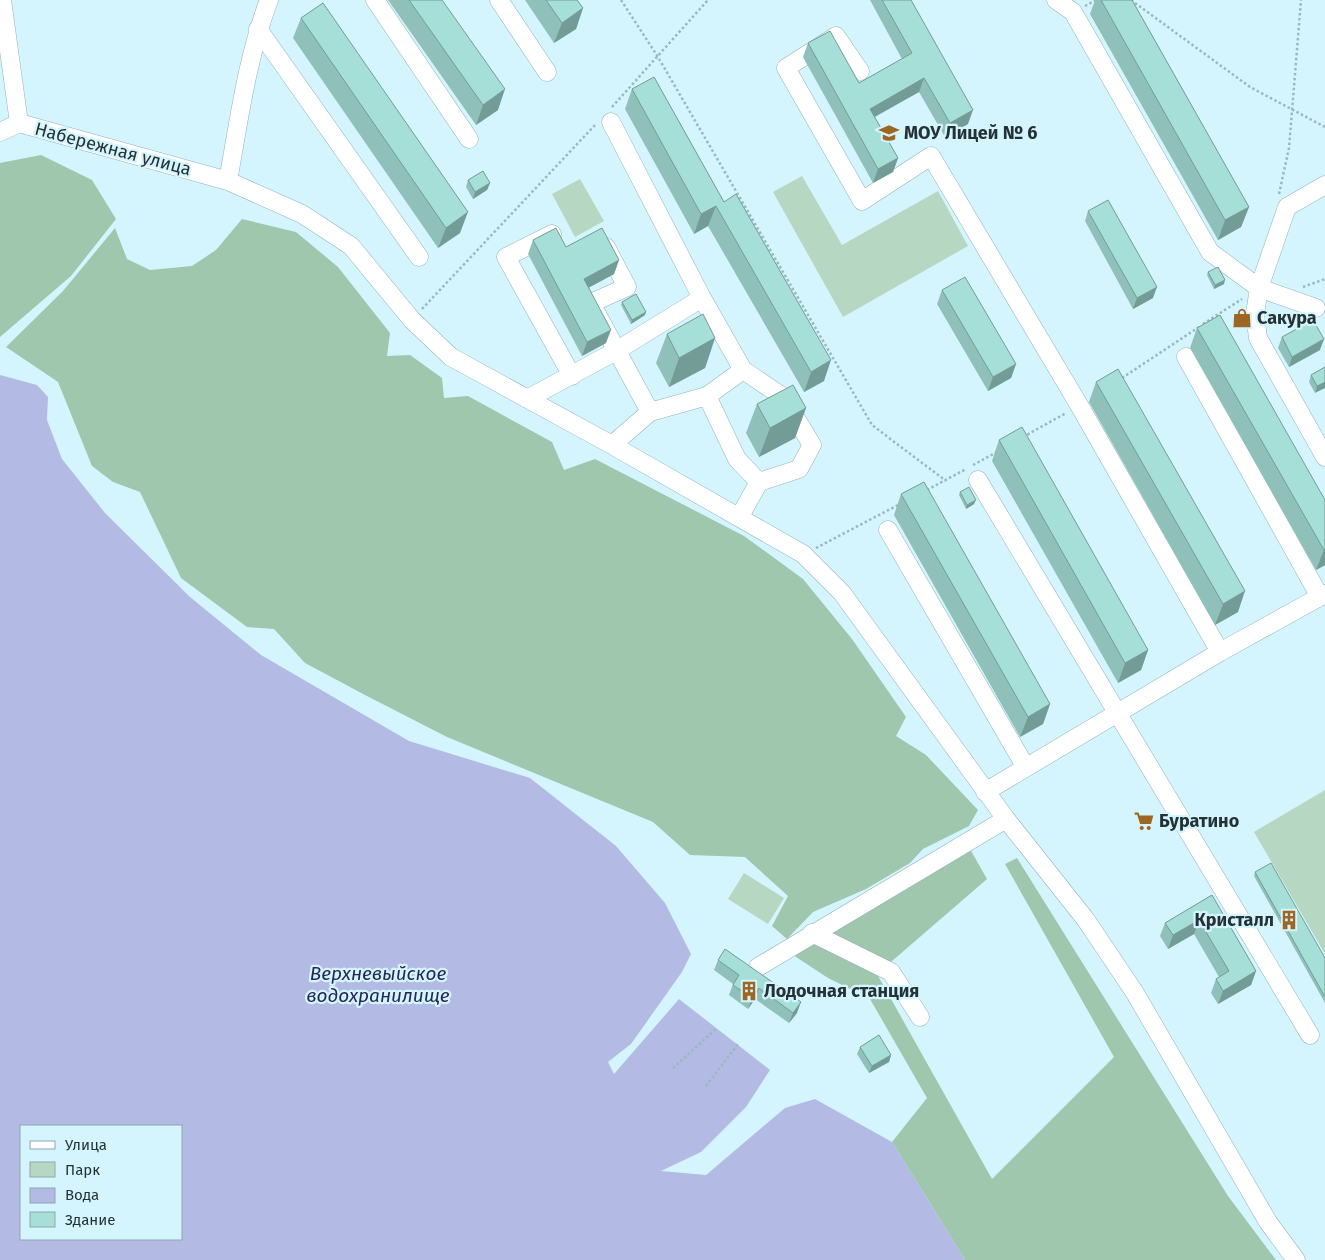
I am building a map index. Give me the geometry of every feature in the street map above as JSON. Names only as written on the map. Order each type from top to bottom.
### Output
[{"type":"street","points":[[2,0],[19,123]]},
{"type":"street","points":[[228,181],[258,28],[269,0]]},
{"type":"street","points":[[376,0],[469,139]]},
{"type":"street","points":[[499,0],[547,72]]},
{"type":"street","points":[[1056,0],[1072,12],[1210,252],[1259,288],[1316,308]]},
{"type":"street","points":[[258,28],[419,257]]},
{"type":"street","points":[[860,71],[836,36],[786,68],[862,201],[931,156],[1079,405],[1220,652]]},
{"type":"street","points":[[606,118],[702,298],[743,370],[783,397],[812,445],[799,469],[759,482],[740,516]]},
{"type":"street","name":"Набережная улица","points":[[0,132],[19,123],[228,181],[302,214],[350,246],[412,320],[451,357],[740,516],[803,554],[842,593],[985,792],[1086,920],[1135,993],[1268,1222],[1296,1260]]},
{"type":"street","points":[[1325,185],[1287,207],[1259,288],[1255,314],[1258,338],[1325,458]]},
{"type":"street","points":[[562,252],[552,232],[506,257],[572,376]]},
{"type":"street","points":[[598,232],[627,288],[591,303],[650,412]]},
{"type":"street","points":[[527,399],[616,351],[702,298]]},
{"type":"street","points":[[985,792],[1025,766],[1117,714],[1220,652],[1323,596],[1186,357]]},
{"type":"street","points":[[612,445],[650,412],[707,396],[743,370]]},
{"type":"street","points":[[707,396],[737,459],[759,482]]},
{"type":"street","points":[[978,480],[1310,1035]]},
{"type":"street","points":[[888,530],[1025,766]]},
{"type":"street","points":[[758,967],[812,933],[1006,819]]},
{"type":"street","points":[[812,933],[892,972],[920,1017]]},
{"type":"path","points":[[621,0],[658,58],[872,425],[946,481]]},
{"type":"path","points":[[412,320],[606,118],[708,0]]},
{"type":"path","points":[[1131,0],[1250,87],[1325,127]]},
{"type":"path","points":[[1279,195],[1289,148],[1302,0]]},
{"type":"path","points":[[1120,379],[1259,288]]},
{"type":"path","points":[[1021,438],[1079,405]]},
{"type":"path","points":[[921,494],[1004,448]]},
{"type":"path","points":[[803,554],[904,502]]},
{"type":"path","points":[[673,1068],[717,1028]]},
{"type":"path","points":[[706,1086],[738,1044]]},
{"type":"green space","points":[[41,155],[92,180],[116,219],[71,276],[0,337],[0,163]]},
{"type":"green space","points":[[802,176],[842,245],[938,191],[968,246],[843,317],[773,192]]},
{"type":"green space","points":[[580,179],[604,221],[575,237],[552,194]]},
{"type":"green space","points":[[242,219],[296,232],[338,267],[390,333],[387,356],[410,355],[442,378],[444,398],[468,396],[552,442],[564,470],[595,459],[744,536],[803,579],[852,639],[906,717],[896,736],[926,755],[978,810],[969,826],[923,849],[910,863],[866,889],[813,912],[787,939],[772,926],[788,896],[745,857],[690,855],[653,822],[447,737],[305,663],[274,629],[247,627],[181,578],[140,492],[113,482],[92,466],[58,382],[6,347],[63,291],[115,228],[127,259],[150,270],[192,266],[216,250]]},
{"type":"green space","points":[[1325,790],[1325,954],[1254,832]]},
{"type":"green space","points":[[970,849],[987,879],[877,974],[992,1179],[1114,1057],[1005,864],[1017,858],[1228,1196],[1276,1260],[965,1260],[892,1142],[927,1098],[870,999],[828,978],[790,953]]},
{"type":"green space","points":[[744,873],[784,898],[768,924],[728,899]]},
{"type":"water","name":"Верхневыйское водохранилище","points":[[0,375],[37,385],[48,397],[47,420],[62,459],[105,513],[190,597],[261,655],[409,741],[530,778],[616,846],[665,903],[691,954],[682,972],[631,1044],[608,1062],[614,1074],[679,999],[770,1070],[746,1107],[701,1152],[661,1171],[706,1175],[785,1108],[815,1099],[892,1142],[965,1260],[0,1260]]},
{"type":"building","points":[[409,0],[442,0],[505,89],[483,105]]},
{"type":"building","points":[[546,0],[577,0],[583,8],[562,23]]},
{"type":"building","points":[[882,0],[911,0],[973,110],[950,123],[924,78],[870,109],[898,158],[878,169],[808,43],[830,31],[859,83],[912,53]]},
{"type":"building","points":[[1101,0],[1132,0],[1249,207],[1225,220]]},
{"type":"building","points":[[323,3],[468,212],[446,228],[301,18]]},
{"type":"building","points":[[654,77],[724,202],[736,194],[831,360],[811,372],[716,206],[701,214],[632,89]]},
{"type":"building","points":[[483,171],[490,183],[475,192],[468,180]]},
{"type":"building","points":[[1108,200],[1157,287],[1137,298],[1088,211]]},
{"type":"building","points":[[556,228],[566,247],[602,228],[619,260],[584,279],[611,330],[587,342],[533,240]]},
{"type":"building","points":[[1218,267],[1225,280],[1215,285],[1208,272]]},
{"type":"building","points":[[965,277],[1016,364],[993,377],[942,290]]},
{"type":"building","points":[[636,294],[646,312],[632,320],[622,302]]},
{"type":"building","points":[[703,314],[715,338],[679,358],[667,334]]},
{"type":"building","points":[[1220,315],[1325,500],[1324,550],[1197,328]]},
{"type":"building","points":[[1313,320],[1324,339],[1292,357],[1282,337]]},
{"type":"building","points":[[1325,367],[1325,382],[1317,386],[1311,375]]},
{"type":"building","points":[[1118,369],[1245,591],[1223,604],[1096,382]]},
{"type":"building","points":[[793,385],[806,408],[770,428],[757,404]]},
{"type":"building","points":[[1022,427],[1148,650],[1125,663],[999,440]]},
{"type":"building","points":[[924,482],[1050,704],[1028,717],[901,494]]},
{"type":"building","points":[[969,487],[976,500],[967,505],[960,492]]},
{"type":"building","name":"Кристалл","points":[[1271,863],[1325,958],[1325,997],[1255,872]]},
{"type":"building","points":[[1212,895],[1256,971],[1223,991],[1216,979],[1229,971],[1199,920],[1173,935],[1165,923]]},
{"type":"building","points":[[725,949],[801,1002],[793,1013],[759,988],[752,998],[733,985],[739,975],[718,960]]},
{"type":"building","points":[[879,1035],[891,1055],[872,1066],[860,1047]]},
{"type":"place","name":"МОУ Лицей № 6","points":[[889,133]]},
{"type":"place","name":"Сакура","points":[[1242,318]]},
{"type":"place","name":"Буратино","points":[[1144,821]]},
{"type":"place","name":"Кристалл","points":[[1289,920]]},
{"type":"place","name":"Лодочная станция","points":[[749,991]]}]
